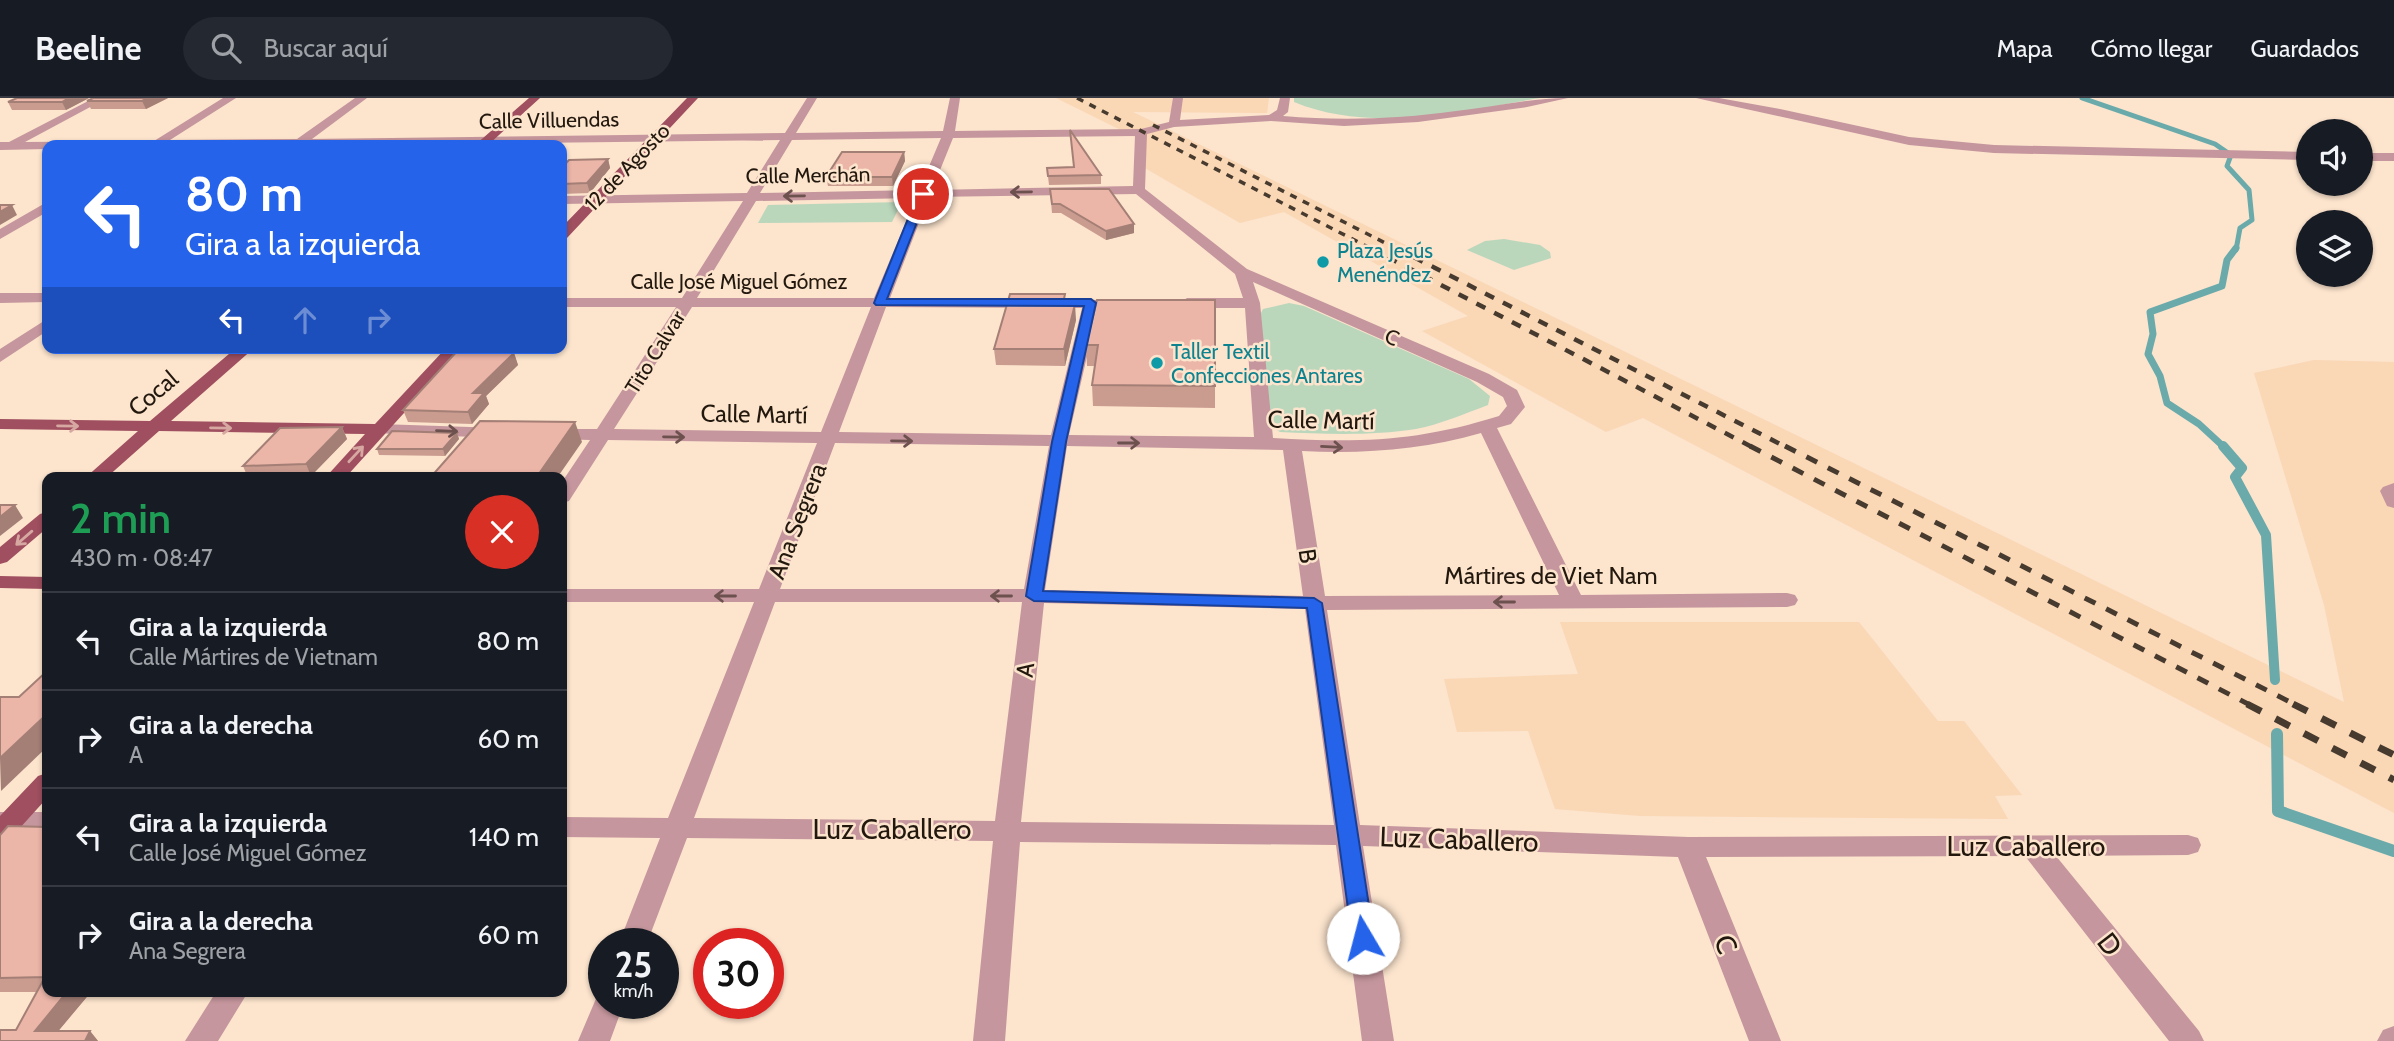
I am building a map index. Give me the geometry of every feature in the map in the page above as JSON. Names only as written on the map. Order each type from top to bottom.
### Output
[{"type":"main road","points":[[487,140],[535,98]]},
{"type":"main road","name":"12 de Agosto","points":[[567,230],[693,98]]},
{"type":"main road","name":"Cocal","points":[[100,472],[239,354]]},
{"type":"main road","points":[[340,472],[449,354]]},
{"type":"main road","name":"Calle Martí","points":[[0,424],[379,429]]},
{"type":"main road","points":[[0,558],[42,521]]},
{"type":"main road","points":[[0,582],[42,583]]},
{"type":"main road","points":[[3,825],[42,787]]},
{"type":"street","points":[[3,147],[102,98]]},
{"type":"street","points":[[163,140],[231,98]]},
{"type":"street","points":[[302,140],[362,98]]},
{"type":"street","name":"Tito Calvar","points":[[567,490],[813,98]]},
{"type":"street","name":"Ana Segrera","points":[[639,928],[880,303],[948,135],[955,98]]},
{"type":"street","points":[[1174,124],[1178,98]]},
{"type":"street","points":[[1271,118],[1282,112],[1284,98]]},
{"type":"street","name":"Calle Villuendas","points":[[567,140],[1142,131],[1174,124],[1271,118],[1306,122],[1423,120],[1563,98]]},
{"type":"street","points":[[1701,98],[1780,112],[1909,141],[1994,149],[2296,156]]},
{"type":"street","points":[[1142,131],[1139,190],[1242,272],[1252,303],[1264,443]]},
{"type":"street","name":"Calle Villuendas","points":[[3,147],[42,146]]},
{"type":"street","points":[[2373,157],[2394,157]]},
{"type":"street","name":"Calle Merchán","points":[[567,200],[1139,190]]},
{"type":"street","points":[[11,208],[42,207]]},
{"type":"street","points":[[0,235],[42,209]]},
{"type":"street","name":"C","points":[[1242,272],[1483,378],[1511,394],[1516,407],[1496,423]]},
{"type":"street","points":[[0,298],[42,298]]},
{"type":"street","name":"Calle José Miguel Gómez","points":[[567,302],[1118,303]]},
{"type":"street","name":"A","points":[[989,1041],[1007,830],[1034,596],[1059,442],[1091,303]]},
{"type":"street","points":[[1171,303],[1252,303]]},
{"type":"street","points":[[0,357],[42,328]]},
{"type":"street","points":[[1496,423],[1573,601]]},
{"type":"street","name":"Calle Martí","points":[[379,429],[828,440],[1264,443],[1348,448],[1416,443],[1496,423]]},
{"type":"street","name":"B","points":[[1292,445],[1378,1041]]},
{"type":"street","points":[[2394,489],[2390,491],[2394,502]]},
{"type":"street","name":"Mártires de Viet Nam","points":[[567,595],[1034,596],[1314,603],[1787,600]]},
{"type":"street","points":[[3,825],[42,822]]},
{"type":"street","name":"Luz Caballero","points":[[567,827],[1348,835],[1688,847],[2188,845]]},
{"type":"street","name":"D","points":[[2033,846],[2188,1041]]},
{"type":"street","name":"C","points":[[1688,847],[1765,1041]]},
{"type":"street","points":[[201,1041],[230,997]]},
{"type":"street","points":[[594,1041],[603,1019]]},
{"type":"shaded area","points":[[1056,98],[1269,98],[1267,113],[1133,112],[2344,702],[2324,605],[2254,373],[2314,360],[2394,362],[2394,813],[1643,418],[1606,432],[1422,331],[1468,316],[1284,212],[1240,223],[1143,167],[1143,141]]},
{"type":"shaded area","points":[[1560,622],[1859,622],[1938,721],[1964,721],[2022,795],[1995,796],[2008,819],[1640,816],[1555,809],[1528,731],[1457,732],[1444,679],[1578,674]]},
{"type":"green space","points":[[1294,98],[1540,98],[1417,117],[1385,118],[1324,112],[1294,102]]},
{"type":"green space","points":[[902,202],[892,222],[758,223],[768,205]]},
{"type":"green space","points":[[1504,239],[1540,245],[1550,252],[1551,258],[1514,270],[1467,250],[1485,241]]},
{"type":"green space","points":[[1289,303],[1304,306],[1469,379],[1490,396],[1488,405],[1416,429],[1348,434],[1280,432],[1271,427],[1258,319],[1263,309]]},
{"type":"building","points":[[17,98],[69,98],[62,102],[8,102]]},
{"type":"building","points":[[93,98],[148,98],[142,101],[87,101]]},
{"type":"building","points":[[1070,130],[1101,175],[1048,176],[1047,168],[1074,167]]},
{"type":"building","points":[[842,152],[904,152],[892,177],[826,177]]},
{"type":"building","points":[[608,159],[587,183],[567,184],[569,160]]},
{"type":"building","points":[[1050,189],[1109,189],[1134,224],[1106,231],[1060,204],[1052,204]]},
{"type":"building","points":[[0,205],[12,205],[0,212]]},
{"type":"building","points":[[1010,294],[1065,294],[1063,304],[1075,304],[1064,349],[994,349]]},
{"type":"building","name":"Taller Textil Confecciones Antares","points":[[1097,300],[1215,300],[1215,386],[1092,385],[1098,345],[1086,345]]},
{"type":"building","points":[[454,354],[513,354],[473,393],[484,393],[468,412],[403,410]]},
{"type":"building","points":[[480,421],[575,422],[540,472],[435,472]]},
{"type":"building","points":[[342,427],[306,464],[243,466],[280,428]]},
{"type":"building","points":[[392,431],[457,433],[443,449],[377,449]]},
{"type":"building","points":[[0,505],[15,505],[0,517]]},
{"type":"building","points":[[42,676],[42,719],[0,758],[0,697],[19,697]]},
{"type":"building","points":[[8,826],[42,827],[42,977],[0,978],[0,835]]},
{"type":"building","points":[[42,982],[42,997],[63,997],[35,1031],[90,1031],[85,1041],[0,1041],[0,1030],[16,1030]]},
{"type":"waterway","points":[[2082,98],[2215,144],[2231,155],[2227,166],[2249,190],[2252,220],[2240,228],[2236,250]]},
{"type":"waterway","points":[[2224,447],[2199,424],[2167,403],[2160,376],[2148,354],[2153,334],[2150,312],[2222,286],[2227,260],[2236,248]]},
{"type":"waterway","points":[[2224,447],[2242,468],[2235,477],[2266,535],[2275,680]]},
{"type":"waterway","points":[[2277,734],[2278,811],[2394,851]]},
{"type":"railway","points":[[1077,98],[1374,250]]},
{"type":"railway","points":[[1153,125],[1399,250]]},
{"type":"railway","points":[[1370,248],[1754,448]]},
{"type":"railway","points":[[1396,248],[1788,448]]},
{"type":"railway","points":[[1750,446],[2250,705]]},
{"type":"railway","points":[[1785,446],[2296,705]]},
{"type":"railway","points":[[2247,704],[2394,780]]},
{"type":"railway","points":[[2293,704],[2394,755]]},
{"type":"place","name":"Plaza Jesús Menéndez","points":[[1323,262]]},
{"type":"place","name":"Taller Textil Confecciones Antares","points":[[1157,363]]},
{"type":"route","points":[[923,194],[880,303],[1091,303],[1059,442],[1034,596],[1314,603],[1363,938]]}]
